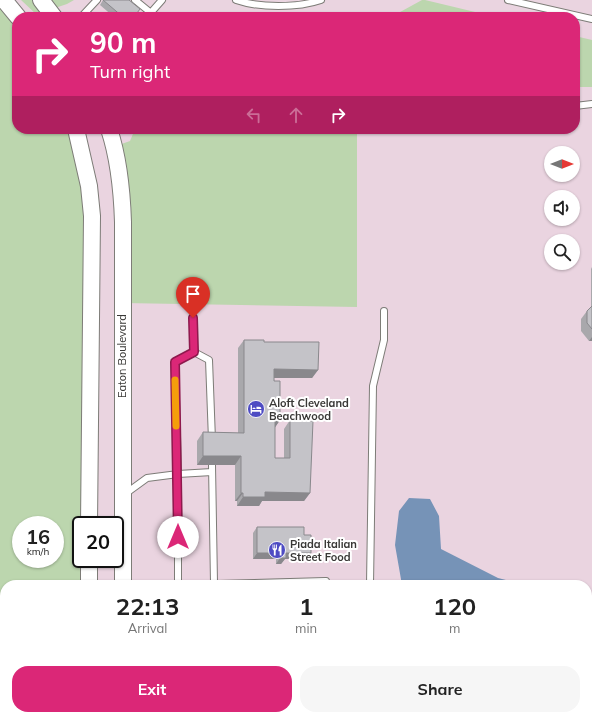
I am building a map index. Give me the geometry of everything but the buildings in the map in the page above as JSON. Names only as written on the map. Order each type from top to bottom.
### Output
[{"type":"street","points":[[4,0],[14,12]]},
{"type":"street","points":[[41,0],[50,12]]},
{"type":"street","points":[[77,134],[89,186],[92,216],[89,516]]},
{"type":"street","name":"Eaton Boulevard","points":[[110,134],[122,192],[123,222],[123,580]]},
{"type":"street","points":[[89,568],[89,580]]},
{"type":"lane","points":[[86,12],[97,0]]},
{"type":"lane","points":[[135,0],[146,12]]},
{"type":"lane","points":[[152,12],[162,0]]},
{"type":"lane","points":[[236,0],[251,5],[258,5],[308,4],[321,0]]},
{"type":"lane","points":[[508,0],[523,2],[564,12]]},
{"type":"lane","points":[[580,16],[592,19]]},
{"type":"lane","points":[[580,105],[592,104]]},
{"type":"lane","points":[[370,580],[374,386],[384,340],[384,311]]},
{"type":"lane","points":[[193,318],[194,352]]},
{"type":"lane","points":[[194,352],[209,360],[212,441]]},
{"type":"lane","points":[[178,580],[178,474],[175,362],[194,352]]},
{"type":"lane","points":[[212,465],[214,580]]},
{"type":"lane","points":[[122,496],[147,478],[212,472]]},
{"type":"shaded area","points":[[0,0],[592,0],[592,580],[0,580]]},
{"type":"green space","points":[[0,0],[12,12],[12,134],[77,134],[89,185],[89,516],[72,516],[72,568],[84,568],[87,580],[0,580]]},
{"type":"green space","points":[[21,0],[32,0],[38,7],[39,12],[34,12]]},
{"type":"green space","points":[[41,0],[74,0],[49,10]]},
{"type":"green space","points":[[422,0],[425,0],[475,12],[400,12]]},
{"type":"green space","points":[[580,37],[592,40],[592,87],[580,87]]},
{"type":"green space","points":[[133,134],[357,134],[357,307],[122,303],[113,147],[130,141]]},
{"type":"water","points":[[409,498],[430,499],[439,516],[441,549],[498,578],[506,580],[401,580],[395,545],[399,511]]},
{"type":"slow traffic","points":[[175,380],[176,426]]},
{"type":"place","name":"Aloft Cleveland Beachwood","points":[[256,409]]},
{"type":"place","name":"Piada Italian Street Food","points":[[277,550]]},
{"type":"route","points":[[178,537],[175,362],[194,352],[193,318]]}]
